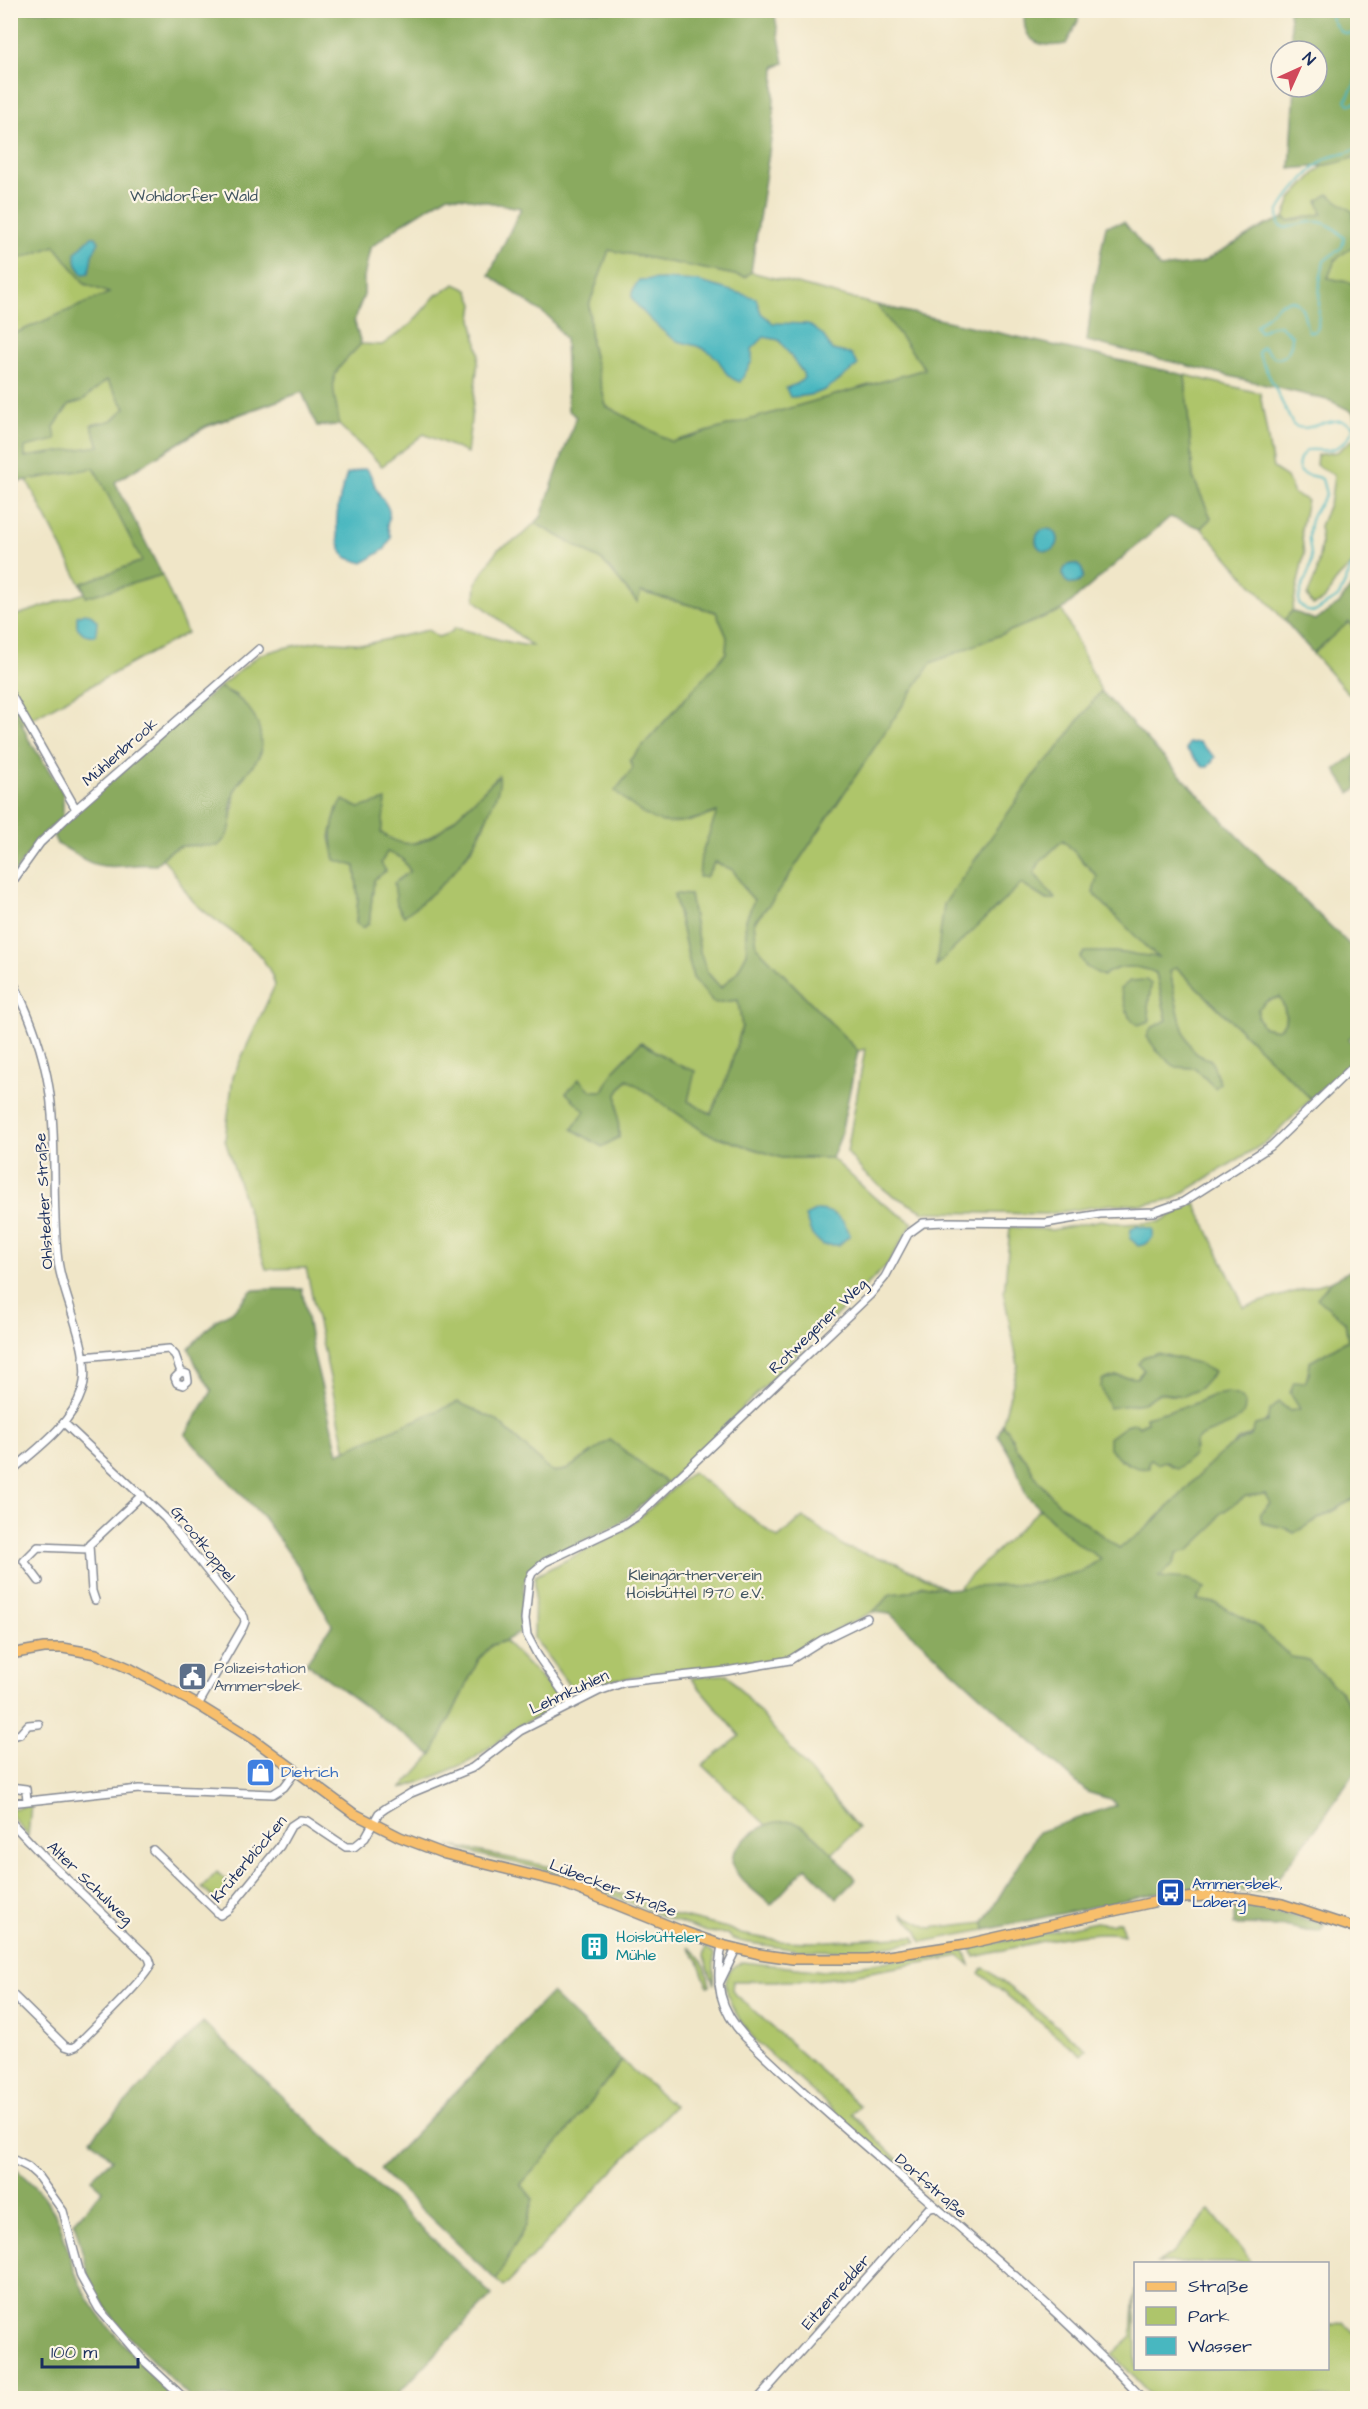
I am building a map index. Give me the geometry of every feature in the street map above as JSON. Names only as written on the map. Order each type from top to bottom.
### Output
[{"type":"main road","name":"Lübecker Straße","points":[[10,1654],[44,1648],[82,1650],[123,1665],[198,1705],[253,1739],[335,1801],[373,1825],[444,1854],[560,1882],[736,1949],[793,1959],[868,1959],[967,1944],[1149,1903],[1204,1896],[1247,1898],[1282,1904],[1358,1929]]},
{"type":"street","name":"Mühlenbrook","points":[[10,885],[40,843],[75,809],[259,649]]},
{"type":"street","points":[[10,693],[75,809]]},
{"type":"street","name":"Ohlstedter Straße","points":[[10,976],[36,1034],[46,1071],[52,1113],[58,1263],[85,1371],[83,1389],[73,1411],[64,1423],[10,1472]]},
{"type":"street","name":"Rotwegener Weg","points":[[572,1705],[538,1656],[527,1635],[525,1619],[527,1586],[532,1573],[545,1562],[625,1524],[640,1514],[870,1295],[883,1281],[904,1241],[916,1227],[932,1222],[1046,1223],[1100,1214],[1146,1213],[1162,1210],[1204,1190],[1271,1146],[1358,1062]]},
{"type":"street","points":[[83,1357],[169,1349],[175,1355],[181,1372]]},
{"type":"street","name":"Grootkoppel","points":[[64,1423],[165,1518],[197,1555],[246,1622],[198,1705]]},
{"type":"street","points":[[94,1600],[88,1549],[92,1541],[142,1496]]},
{"type":"street","points":[[39,1581],[24,1561],[38,1547],[88,1549]]},
{"type":"street","name":"Lehmkuhlen","points":[[373,1825],[379,1813],[395,1802],[472,1768],[520,1731],[599,1691],[625,1682],[726,1671],[790,1660],[822,1640],[867,1618]]},
{"type":"street","points":[[10,1737],[20,1734],[28,1725],[39,1724]]},
{"type":"street","points":[[10,1803],[139,1789],[273,1794],[284,1787],[296,1772]]},
{"type":"street","points":[[10,1787],[26,1789],[27,1802]]},
{"type":"street","name":"Alter Schulweg","points":[[10,1821],[148,1958],[151,1964],[148,1971],[74,2048],[65,2046],[10,1992]]},
{"type":"street","name":"Krüterblöcken","points":[[153,1850],[220,1915],[229,1909],[280,1846],[291,1826],[296,1822],[307,1821],[349,1848],[359,1845],[373,1825]]},
{"type":"street","name":"Dorfstraße","points":[[722,1945],[717,1973],[725,2009],[746,2038],[1071,2327],[1142,2398]]},
{"type":"street","points":[[719,1984],[736,1949]]},
{"type":"street","points":[[10,2158],[28,2167],[37,2175],[63,2211],[81,2277],[99,2309],[142,2360],[184,2398]]},
{"type":"street","name":"Eitzenredder","points":[[759,2398],[928,2209],[935,2207]]},
{"type":"green space","name":"Wohldorfer Wald","points":[[710,10],[784,63],[521,208],[448,195],[400,225],[370,248],[363,278],[364,295],[354,320],[361,344],[382,345],[411,324],[436,295],[455,284],[468,290],[474,304],[472,319],[479,353],[467,453],[424,434],[382,466],[339,425],[317,426],[302,392],[206,427],[114,481],[162,575],[187,633],[11,730],[11,617],[85,593],[15,457],[11,458],[11,11]]},
{"type":"green space","points":[[11,11],[774,11],[784,63],[775,66],[773,126],[751,272],[745,277],[609,250],[589,305],[591,344],[606,406],[672,442],[925,369],[877,305],[1185,375],[1193,477],[1211,518],[1201,528],[1170,517],[1062,610],[931,663],[772,901],[754,922],[757,947],[858,1051],[840,1138],[832,1158],[782,1158],[706,1133],[627,1079],[617,1094],[619,1137],[602,1147],[572,1129],[585,1111],[566,1093],[579,1079],[592,1091],[603,1091],[614,1070],[641,1042],[676,1064],[695,1071],[688,1101],[711,1114],[727,1078],[742,1027],[738,1000],[714,1003],[693,978],[674,894],[690,895],[700,952],[707,972],[721,988],[737,972],[747,953],[745,922],[754,900],[733,870],[715,862],[706,877],[699,877],[701,856],[717,812],[686,821],[662,822],[641,812],[615,791],[633,768],[630,760],[726,653],[727,637],[716,612],[641,592],[637,602],[603,561],[535,523],[541,517],[576,417],[568,410],[565,339],[550,318],[489,275],[521,208],[448,195],[400,225],[370,248],[364,278],[364,295],[354,320],[361,344],[341,366],[334,379],[339,425],[317,426],[302,392],[206,426],[115,482],[162,575],[86,597],[82,583],[142,561],[94,468],[11,483],[11,458],[15,457],[10,445],[11,335],[109,293],[85,284],[55,246],[11,262]],"holes":[[[107,380],[125,408],[113,420],[91,425],[99,446],[25,457],[25,447],[56,440],[54,427],[69,405],[82,401]]]},
{"type":"green space","points":[[1025,11],[1078,11],[1078,21],[1066,44],[1040,44],[1033,41],[1026,30]]},
{"type":"green space","points":[[1289,11],[1357,11],[1358,154],[1352,158],[1326,165],[1290,169],[1294,99],[1329,99],[1329,39],[1292,39]]},
{"type":"green space","points":[[1353,158],[1358,165],[1357,284],[1328,278],[1335,260],[1357,243],[1322,214],[1289,221],[1284,218],[1291,199],[1324,165]]},
{"type":"green space","points":[[1328,194],[1353,212],[1357,243],[1335,260],[1328,278],[1357,284],[1357,431],[1353,412],[1331,401],[1087,341],[1093,291],[1106,226],[1124,222],[1160,268],[1201,263],[1266,225],[1284,218],[1289,221],[1322,214],[1318,201]]},
{"type":"green space","points":[[609,250],[745,277],[751,272],[877,305],[926,369],[672,442],[606,406],[591,344],[589,305]]},
{"type":"green space","points":[[1185,375],[1260,393],[1273,468],[1287,477],[1294,494],[1307,500],[1301,529],[1304,554],[1292,611],[1284,620],[1201,528],[1211,518],[1193,477]]},
{"type":"green space","points":[[1357,436],[1357,559],[1338,578],[1324,600],[1313,605],[1307,596],[1316,575],[1321,545],[1320,526],[1331,499],[1334,475],[1316,465],[1317,455],[1337,452]]},
{"type":"green space","points":[[535,523],[603,561],[637,602],[641,592],[716,612],[727,637],[726,653],[630,760],[688,822],[718,812],[701,856],[733,870],[754,900],[745,922],[747,953],[737,972],[721,988],[707,972],[700,952],[690,895],[674,894],[693,978],[714,1003],[738,1000],[742,1027],[727,1078],[710,1115],[688,1101],[694,1071],[676,1064],[641,1042],[614,1070],[603,1091],[567,1093],[619,1138],[617,1094],[627,1079],[706,1133],[782,1158],[832,1158],[875,1198],[913,1223],[886,1266],[667,1483],[610,1440],[566,1470],[552,1472],[496,1420],[458,1402],[346,1451],[306,1268],[266,1269],[225,1140],[233,1076],[275,985],[270,970],[262,958],[192,900],[162,858],[176,848],[204,846],[232,820],[235,790],[261,753],[236,695],[219,687],[259,655],[320,641],[366,644],[428,630],[438,637],[450,633],[455,628],[532,646],[475,600],[476,583],[498,549],[518,539]],"holes":[[[498,776],[487,817],[479,836],[462,862],[404,916],[397,905],[410,871],[402,858],[387,851],[374,880],[369,924],[356,923],[358,898],[355,866],[335,859],[330,837],[337,808],[359,808],[386,836],[397,842],[410,843],[424,840],[438,832]]]},
{"type":"green space","points":[[1357,578],[1357,634],[1349,622],[1313,653],[1284,620],[1292,611],[1315,620],[1339,604]]},
{"type":"green space","points":[[1062,610],[1101,691],[1053,756],[1041,766],[936,965],[1021,883],[1046,900],[1055,899],[1034,873],[1040,862],[1063,840],[1097,876],[1159,958],[1113,952],[1103,976],[1115,969],[1128,967],[1143,968],[1156,973],[1167,1021],[1151,1028],[1175,1067],[1195,1068],[1215,1088],[1211,1060],[1194,1052],[1185,1036],[1170,971],[1176,967],[1311,1099],[1268,1141],[1173,1199],[1142,1205],[1113,1204],[1047,1214],[924,1212],[889,1193],[864,1173],[847,1152],[865,1049],[858,1051],[757,947],[754,923],[772,901],[931,662]],"holes":[[[1130,981],[1151,984],[1148,1008],[1150,1020]]]},
{"type":"green space","points":[[1349,621],[1357,634],[1357,703],[1313,654]]},
{"type":"green space","points":[[219,687],[235,696],[254,715],[260,733],[261,751],[235,790],[232,798],[229,832],[218,846],[191,845],[177,848],[156,865],[110,866],[91,863],[57,844],[53,835],[58,824]]},
{"type":"green space","points":[[1101,691],[1238,836],[1357,952],[1357,1031],[1349,1039],[1357,1048],[1357,1055],[1311,1099],[1176,967],[1170,971],[1185,1035],[1196,1053],[1211,1060],[1220,1083],[1215,1088],[1195,1068],[1175,1067],[1157,1051],[1147,1037],[1151,1028],[1167,1020],[1156,973],[1143,968],[1128,967],[1115,969],[1103,976],[1086,967],[1080,957],[1085,952],[1114,952],[1158,957],[1093,893],[1097,876],[1063,840],[1040,862],[1034,873],[1055,899],[1047,900],[1021,884],[936,966],[944,904],[1041,766],[1053,755]],"holes":[[[1280,997],[1286,1015],[1284,1023],[1277,1030],[1263,1027],[1258,1017],[1258,1009],[1267,1001]]]},
{"type":"green space","points":[[10,696],[29,740],[63,792],[63,816],[39,838],[11,878]]},
{"type":"green space","points":[[1357,753],[1357,788],[1350,793],[1335,770]]},
{"type":"green space","points":[[499,776],[497,793],[483,827],[465,857],[444,882],[404,916],[397,905],[394,883],[410,871],[402,858],[387,852],[381,863],[386,871],[374,880],[369,924],[362,928],[356,923],[358,898],[355,866],[335,860],[332,844],[333,822],[343,800],[359,808],[386,800],[381,833],[393,840],[411,844],[436,834]]},
{"type":"green space","points":[[1146,980],[1151,984],[1148,1008],[1150,1021],[1138,1025],[1129,1017],[1120,989],[1130,981]]},
{"type":"green space","points":[[1281,997],[1285,1015],[1284,1023],[1277,1030],[1263,1027],[1257,1017],[1258,1009],[1267,1001]]},
{"type":"green space","points":[[1195,1203],[1244,1307],[1331,1281],[1318,1298],[1345,1322],[1348,1341],[1310,1362],[1301,1409],[1290,1411],[1279,1402],[1262,1425],[1251,1434],[1238,1440],[1137,1537],[1119,1548],[1057,1502],[1038,1481],[1026,1459],[1016,1448],[1008,1430],[1002,1425],[1018,1365],[1004,1295],[1010,1227],[1052,1230],[1101,1220],[1124,1224],[1159,1222]],"holes":[[[1157,1353],[1174,1358],[1175,1396],[1159,1393],[1143,1403],[1116,1405],[1110,1378],[1116,1376],[1137,1378]],[[1214,1395],[1236,1420],[1201,1436],[1194,1443],[1195,1449],[1172,1467],[1165,1461],[1151,1459],[1148,1463],[1123,1461],[1111,1451],[1136,1423],[1138,1426],[1147,1422],[1146,1417],[1191,1405]]]},
{"type":"green space","points":[[1357,1267],[1357,1497],[1294,1533],[1285,1528],[1262,1523],[1260,1513],[1270,1503],[1265,1494],[1246,1496],[1220,1514],[1211,1529],[1188,1551],[1177,1553],[1172,1566],[1159,1577],[1188,1579],[1205,1588],[1197,1600],[1215,1603],[1256,1625],[1291,1657],[1306,1659],[1340,1691],[1357,1715],[1357,1768],[1321,1822],[1267,1892],[1170,1890],[985,1930],[984,1922],[1038,1832],[1116,1805],[1110,1799],[1087,1792],[890,1614],[873,1612],[891,1594],[909,1592],[923,1585],[946,1589],[1038,1583],[1082,1571],[1101,1559],[1074,1541],[1026,1495],[1014,1462],[998,1435],[1002,1425],[1008,1430],[1016,1448],[1026,1459],[1038,1481],[1057,1502],[1119,1548],[1128,1542],[1163,1513],[1216,1458],[1232,1445],[1251,1436],[1255,1425],[1267,1422],[1269,1411],[1278,1402],[1290,1411],[1300,1409],[1290,1393],[1294,1382],[1305,1383],[1310,1362],[1348,1340],[1345,1322],[1317,1298],[1331,1281]]},
{"type":"green space","points":[[302,1289],[313,1352],[338,1453],[458,1402],[496,1420],[552,1472],[566,1470],[610,1440],[667,1483],[619,1524],[535,1564],[524,1582],[522,1631],[505,1641],[492,1645],[479,1659],[432,1755],[306,1663],[332,1625],[301,1570],[263,1517],[185,1435],[212,1391],[196,1365],[189,1348],[216,1320],[232,1312],[252,1290]]},
{"type":"green space","points":[[1157,1353],[1197,1363],[1214,1372],[1199,1389],[1184,1396],[1159,1393],[1143,1403],[1109,1408],[1101,1387],[1102,1380],[1116,1376],[1137,1378],[1144,1370],[1138,1364],[1143,1357]]},
{"type":"green space","points":[[1228,1393],[1240,1396],[1243,1400],[1245,1406],[1243,1413],[1233,1423],[1197,1440],[1193,1455],[1177,1469],[1165,1461],[1157,1464],[1151,1460],[1148,1463],[1149,1468],[1138,1468],[1122,1460],[1109,1449],[1109,1438],[1128,1424],[1136,1423],[1139,1426],[1147,1422],[1146,1417],[1191,1405],[1214,1395]]},
{"type":"green space","name":"Kleingärtnerverein Hoisbüttel 1970 e.V.","points":[[692,1472],[778,1538],[803,1517],[847,1548],[897,1563],[946,1589],[923,1585],[909,1592],[891,1594],[873,1612],[815,1640],[797,1654],[779,1662],[611,1680],[576,1695],[534,1638],[535,1576],[625,1530]]},
{"type":"green space","points":[[1265,1494],[1270,1503],[1262,1523],[1285,1528],[1294,1533],[1357,1497],[1357,1715],[1340,1691],[1291,1657],[1256,1625],[1215,1603],[1196,1600],[1205,1588],[1158,1577],[1172,1566],[1177,1553],[1211,1529],[1220,1514],[1246,1496]]},
{"type":"green space","points":[[1040,1509],[1074,1541],[1101,1559],[1082,1571],[1038,1583],[957,1589]]},
{"type":"green space","points":[[505,1641],[559,1697],[562,1704],[519,1726],[470,1761],[401,1789],[432,1755],[479,1659],[492,1645]]},
{"type":"green space","points":[[727,1674],[858,1828],[832,1854],[811,1832],[796,1824],[788,1822],[766,1825],[703,1765],[740,1736],[691,1678]]},
{"type":"green space","points":[[31,1805],[28,1836],[11,1815],[11,1809]]},
{"type":"green space","points":[[792,1821],[818,1839],[856,1879],[837,1898],[806,1867],[771,1905],[744,1882],[736,1871],[732,1859],[738,1846],[744,1840],[769,1824]]},
{"type":"green space","points":[[449,1845],[556,1868],[675,1915],[727,1928],[740,1934],[780,1941],[812,1942],[915,1936],[917,1942],[856,1951],[797,1950],[743,1942],[727,1934],[707,1932],[664,1917],[559,1873],[472,1853]]},
{"type":"green space","points":[[217,1872],[231,1885],[216,1901],[202,1888]]},
{"type":"green space","points":[[1234,1906],[1265,1909],[1325,1924],[1320,1932],[1284,1926],[1234,1925]]},
{"type":"green space","points":[[902,1914],[930,1928],[984,1922],[985,1930],[922,1942],[918,1931]]},
{"type":"green space","points":[[1120,1921],[1124,1935],[1109,1933],[1071,1936],[974,1957],[971,1948],[1096,1922],[1110,1924]]},
{"type":"green space","points":[[688,1947],[704,1964],[710,1986],[707,1986],[698,1961]]},
{"type":"green space","points":[[706,1947],[714,1954],[714,1985],[704,1956]]},
{"type":"green space","points":[[965,1949],[970,1965],[959,1956],[842,1977],[805,1981],[733,1981],[732,1991],[860,2106],[852,2114],[909,2171],[905,2174],[757,2042],[736,2013],[726,1989],[727,1978],[732,1969],[743,1962],[824,1971]]},
{"type":"green space","points":[[984,1967],[1086,2049],[1081,2055],[979,1973]]},
{"type":"green space","points":[[551,1993],[622,2061],[560,2141],[521,2184],[533,2199],[526,2225],[496,2280],[380,2170]]},
{"type":"green space","points":[[203,2022],[492,2295],[394,2398],[190,2398],[121,2329],[92,2288],[74,2222],[103,2190],[91,2179],[112,2159],[91,2139]]},
{"type":"green space","points":[[622,2061],[674,2106],[504,2287],[496,2280],[526,2225],[521,2184],[560,2141]]},
{"type":"green space","points":[[10,2164],[37,2189],[54,2212],[76,2275],[94,2308],[128,2349],[180,2398],[11,2398]]},
{"type":"green space","points":[[1210,2210],[1251,2262],[1159,2262],[1172,2254]]},
{"type":"green space","points":[[1134,2305],[1134,2370],[1329,2370],[1329,2326],[1344,2322],[1357,2336],[1357,2398],[1154,2398],[1112,2354],[1132,2336]]},
{"type":"water","points":[[91,237],[96,237],[99,242],[92,255],[89,273],[83,274],[77,265],[75,253]]},
{"type":"water","points":[[639,280],[697,281],[756,298],[761,313],[773,323],[808,324],[823,335],[832,350],[851,354],[858,365],[835,384],[820,392],[790,397],[786,388],[797,384],[804,378],[803,373],[779,340],[764,337],[752,349],[752,361],[740,382],[729,376],[708,351],[673,339],[634,301],[632,292]]},
{"type":"water","points":[[363,469],[370,473],[386,504],[389,513],[387,525],[391,538],[385,549],[363,563],[345,557],[340,548],[337,516],[347,474]]},
{"type":"water","points":[[1047,529],[1055,532],[1058,540],[1055,548],[1047,551],[1039,548],[1036,540],[1039,532]]},
{"type":"water","points":[[1069,564],[1077,564],[1083,570],[1083,578],[1077,584],[1069,584],[1063,578],[1063,570]]},
{"type":"water","points":[[84,613],[90,614],[97,621],[94,636],[84,634],[77,627],[77,616]]},
{"type":"water","points":[[1199,742],[1215,757],[1208,767],[1203,767],[1186,749],[1189,743]]},
{"type":"water","points":[[817,1210],[838,1216],[850,1235],[839,1245],[823,1245],[812,1235],[805,1216]]},
{"type":"water","points":[[1138,1226],[1153,1229],[1153,1237],[1146,1244],[1138,1246],[1130,1238],[1131,1229]]},
{"type":"waterway","points":[[1333,10],[1331,17],[1341,31],[1348,34],[1358,31]]},
{"type":"waterway","points":[[1358,78],[1346,100],[1349,104],[1358,101]]},
{"type":"waterway","points":[[1358,148],[1330,157],[1317,166],[1294,190],[1278,213],[1279,225],[1286,228],[1310,222],[1324,223],[1344,238],[1342,247],[1324,261],[1320,281],[1318,328],[1314,332],[1308,331],[1302,309],[1292,300],[1281,303],[1256,326],[1260,332],[1271,326],[1280,325],[1292,336],[1290,348],[1282,357],[1274,357],[1262,347],[1258,353],[1293,425],[1307,428],[1338,421],[1353,426],[1348,438],[1337,447],[1329,450],[1308,450],[1299,460],[1298,467],[1302,473],[1322,479],[1326,494],[1311,520],[1309,533],[1311,564],[1300,593],[1299,604],[1307,611],[1315,612],[1339,596],[1358,553]]},
{"type":"place","name":"Polizeistation Ammersbek","points":[[193,1677]]},
{"type":"place","name":"Dietrich","points":[[260,1772]]},
{"type":"place","name":"Ammersbek, Laberg","points":[[1171,1893]]},
{"type":"place","name":"Hoisbütteler Mühle","points":[[595,1946]]}]
